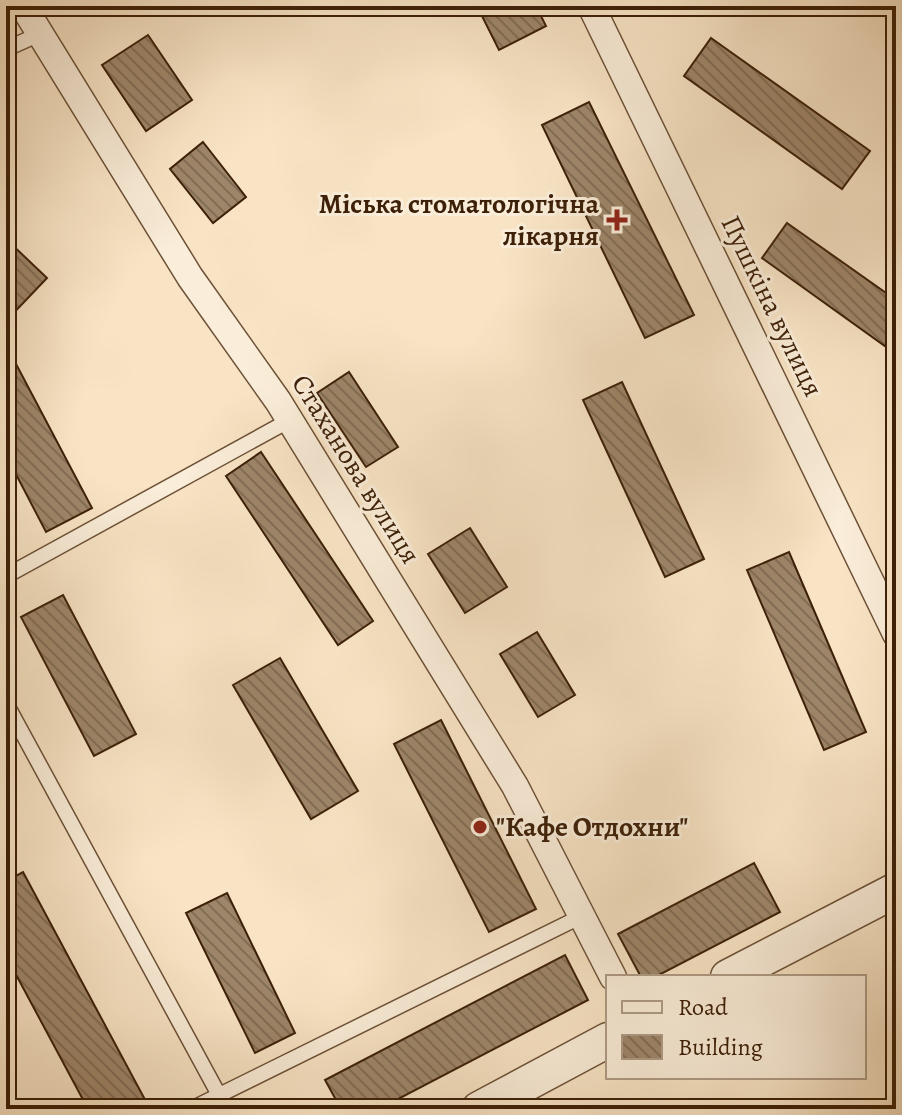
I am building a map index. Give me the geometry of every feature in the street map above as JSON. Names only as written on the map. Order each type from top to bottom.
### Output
[{"type":"street","name":"Стаханова вулиця","points":[[23,6],[190,277],[290,420],[515,786],[612,975]]},
{"type":"street","name":"Пушкіна вулиця","points":[[591,6],[896,634]]},
{"type":"street","points":[[732,975],[896,890]]},
{"type":"street","points":[[479,1109],[606,1041]]},
{"type":"lane","points":[[6,49],[42,33]]},
{"type":"lane","points":[[6,576],[290,420]]},
{"type":"lane","points":[[6,703],[219,1095]]},
{"type":"lane","points":[[191,1109],[582,916]]},
{"type":"building","points":[[477,6],[536,6],[546,26],[499,50]]},
{"type":"building","points":[[148,35],[192,100],[146,131],[102,65]]},
{"type":"building","points":[[711,38],[870,151],[842,189],[684,76]]},
{"type":"building","name":"Міська стоматологічна лікарня","points":[[589,102],[694,315],[645,338],[542,125]]},
{"type":"building","points":[[203,142],[246,197],[213,223],[170,169]]},
{"type":"building","points":[[787,223],[896,300],[896,354],[762,258]]},
{"type":"building","points":[[6,239],[47,278],[6,321]]},
{"type":"building","points":[[6,345],[92,508],[46,532],[6,455]]},
{"type":"building","points":[[349,372],[398,447],[366,467],[317,393]]},
{"type":"building","points":[[622,382],[704,559],[665,577],[583,400]]},
{"type":"building","points":[[261,452],[373,621],[338,645],[226,476]]},
{"type":"building","points":[[470,528],[507,587],[465,613],[428,554]]},
{"type":"building","points":[[789,552],[866,732],[824,750],[747,570]]},
{"type":"building","points":[[63,595],[136,734],[94,756],[21,617]]},
{"type":"building","points":[[537,632],[575,695],[538,717],[500,654]]},
{"type":"building","points":[[280,658],[358,791],[311,819],[233,685]]},
{"type":"building","points":[[441,720],[536,909],[489,932],[394,744]]},
{"type":"building","points":[[754,863],[780,912],[659,975],[640,975],[618,934]]},
{"type":"building","points":[[23,872],[150,1109],[88,1109],[6,956],[6,881]]},
{"type":"building","points":[[227,893],[295,1033],[255,1053],[186,913]]},
{"type":"building","points":[[565,955],[588,1000],[379,1109],[341,1109],[325,1080]]},
{"type":"place","name":"Міська стоматологічна лікарня","points":[[617,220]]},
{"type":"place","name":"\"Кафе Отдохни\"","points":[[480,827]]}]
